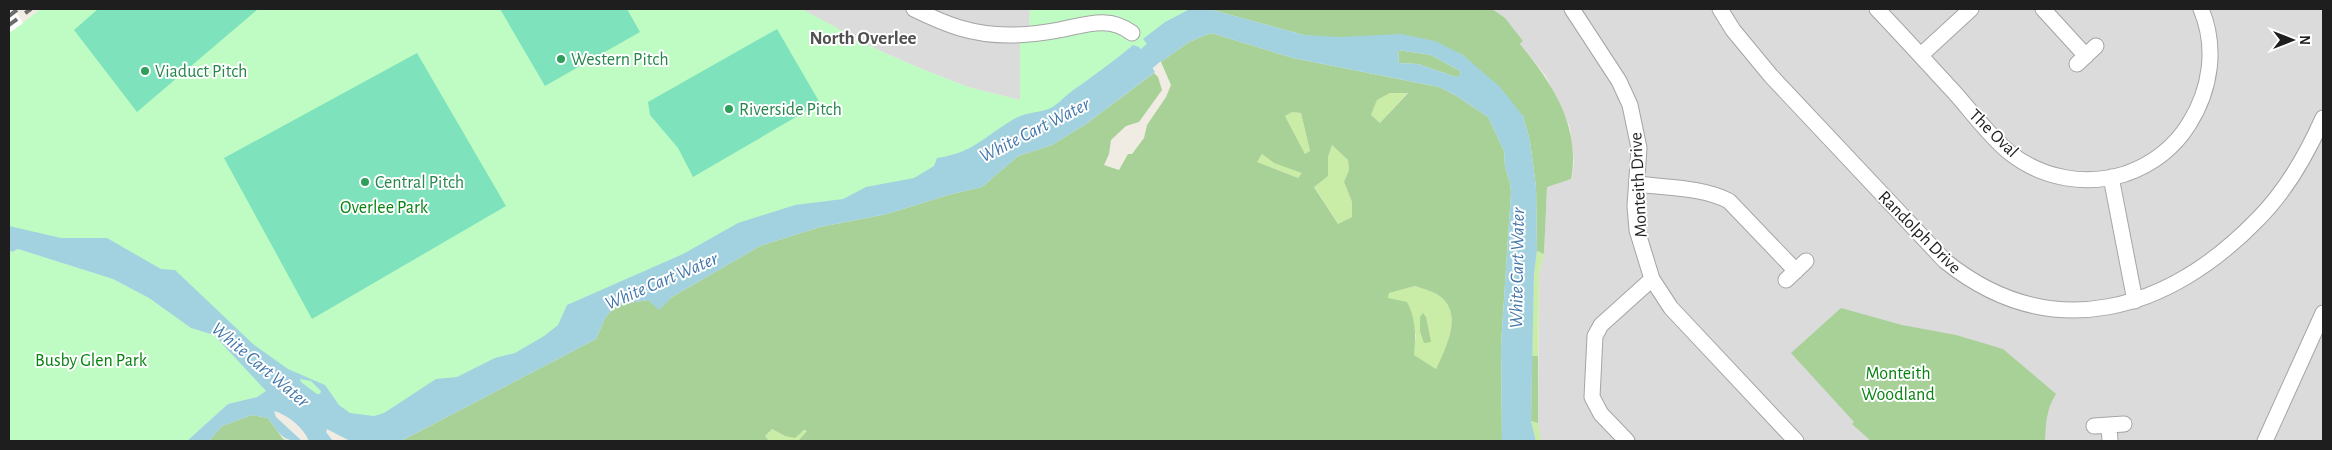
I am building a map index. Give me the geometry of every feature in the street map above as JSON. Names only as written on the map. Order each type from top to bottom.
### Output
[{"type":"street","points":[[914,9],[957,29],[1030,40],[1102,22],[1122,25],[1132,33]]},
{"type":"street","name":"Monteith Drive","points":[[1572,9],[1626,95],[1638,141],[1638,184],[1635,206],[1637,230],[1652,279],[1670,308],[1796,441]]},
{"type":"street","name":"Randolph Drive","points":[[1720,9],[1733,30],[1771,76],[1933,250],[1962,275],[1988,290],[2007,297],[2055,309],[2086,310],[2107,308],[2135,301],[2193,272],[2226,249],[2258,220],[2291,178],[2323,118]]},
{"type":"street","name":"The Oval","points":[[1877,9],[2011,154],[2055,176],[2078,180],[2111,177],[2133,171],[2167,151],[2181,136],[2196,112],[2206,86],[2211,50],[2201,9]]},
{"type":"street","points":[[1921,55],[1971,9]]},
{"type":"street","points":[[2043,9],[2086,56]]},
{"type":"street","points":[[2111,177],[2135,301]]},
{"type":"street","points":[[1638,184],[1695,190],[1717,195],[1729,201],[1796,270]]},
{"type":"street","points":[[1627,441],[1601,414],[1592,397],[1595,336],[1601,325],[1652,279]]},
{"type":"street","points":[[2266,441],[2323,313]]},
{"type":"street","points":[[2109,425],[2110,441]]},
{"type":"shaded area","points":[[801,9],[1030,9],[1029,34],[1020,42],[1020,100],[968,87],[917,67],[876,49]]},
{"type":"shaded area","points":[[1492,9],[2323,9],[2323,441],[1541,441],[1538,430],[1539,273],[1544,254],[1547,186],[1571,179],[1574,163],[1570,127],[1546,76],[1520,44],[1523,41]]},
{"type":"green space","name":"Overlee Park","points":[[41,9],[802,9],[876,49],[917,67],[968,87],[1020,100],[1020,42],[1029,34],[1030,9],[1205,9],[1122,79],[946,177],[649,282],[574,330],[364,433],[185,299],[9,238],[9,33]]},
{"type":"green space","name":"Viaduct Pitch","points":[[98,9],[258,9],[137,112],[74,30]]},
{"type":"green space","name":"Western Pitch","points":[[500,9],[627,9],[640,32],[545,86]]},
{"type":"green space","points":[[1209,9],[1492,9],[1505,18],[1523,41],[1520,44],[1553,90],[1568,123],[1572,141],[1571,179],[1547,187],[1544,254],[1537,251],[1536,187],[1530,141],[1523,116],[1463,55],[1362,37],[1304,35]]},
{"type":"green space","name":"Riverside Pitch","points":[[777,29],[820,103],[693,177],[678,148],[650,115],[648,102]]},
{"type":"green space","points":[[1211,33],[1293,58],[1439,87],[1455,95],[1488,117],[1504,151],[1505,167],[1511,192],[1501,345],[1502,441],[798,441],[807,431],[804,430],[795,438],[785,436],[772,429],[765,436],[769,441],[401,441],[596,339],[605,318],[616,305],[648,300],[659,309],[672,297],[760,246],[820,227],[887,214],[948,195],[982,187],[1018,156],[1052,145],[1086,124],[1154,73],[1158,77],[1162,90],[1139,122],[1126,126],[1111,140],[1109,154],[1104,165],[1119,170],[1128,154],[1132,154],[1144,138],[1147,125],[1166,97],[1171,85],[1161,62],[1189,42]],"holes":[[[1390,93],[1408,93],[1380,123],[1371,115],[1377,100]],[[1292,112],[1301,113],[1310,151],[1305,154],[1285,116]],[[1332,145],[1348,160],[1349,170],[1344,182],[1352,202],[1352,217],[1338,224],[1314,187],[1328,176],[1328,157]],[[1262,154],[1274,163],[1302,173],[1298,178],[1257,162]],[[1415,286],[1435,293],[1448,304],[1452,322],[1448,342],[1436,369],[1414,355],[1415,328],[1407,302],[1388,298],[1389,293]]]},
{"type":"green space","points":[[1398,50],[1431,55],[1460,71],[1461,75],[1456,77],[1418,64],[1399,63]]},
{"type":"green space","name":"Central Pitch","points":[[417,53],[506,206],[312,319],[224,158]]},
{"type":"green space","points":[[1408,92],[1380,123],[1371,115],[1377,100],[1390,93]]},
{"type":"green space","points":[[1292,112],[1301,113],[1310,152],[1305,154],[1285,116]]},
{"type":"green space","points":[[1332,145],[1348,160],[1349,170],[1344,182],[1352,202],[1352,217],[1338,224],[1314,186],[1328,176],[1328,157]]},
{"type":"green space","points":[[1262,154],[1274,163],[1303,172],[1298,178],[1257,162]]},
{"type":"green space","name":"Busby Glen Park","points":[[18,249],[113,279],[149,298],[191,328],[214,335],[267,391],[257,397],[228,404],[187,441],[9,441],[9,250],[12,252]]},
{"type":"green space","points":[[1537,251],[1544,254],[1539,273],[1538,356],[1532,356],[1534,275]]},
{"type":"green space","points":[[1415,286],[1441,297],[1448,304],[1451,313],[1452,322],[1448,342],[1436,369],[1413,355],[1416,335],[1388,298],[1389,293]]},
{"type":"green space","name":"Monteith Woodland","points":[[1841,308],[1902,325],[1956,335],[2003,349],[2056,394],[2048,411],[2045,441],[1871,441],[1852,424],[1854,422],[1791,353]]},
{"type":"green space","points":[[1423,313],[1426,317],[1431,342],[1424,343],[1420,331],[1420,317]]},
{"type":"green space","points":[[1532,356],[1538,356],[1538,423],[1531,421]]},
{"type":"green space","points":[[252,415],[268,418],[283,439],[288,441],[209,441],[222,426]]},
{"type":"green space","points":[[1531,421],[1538,423],[1541,441],[1536,441]]},
{"type":"green space","points":[[772,429],[785,436],[808,430],[798,441],[769,441],[765,436]]},
{"type":"water","points":[[1190,9],[1209,9],[1304,35],[1339,37],[1401,34],[1435,41],[1463,55],[1500,87],[1523,116],[1530,141],[1536,187],[1537,251],[1534,275],[1531,421],[1536,441],[1502,441],[1501,345],[1511,192],[1505,167],[1504,151],[1488,117],[1455,95],[1439,87],[1293,58],[1211,33],[1189,42],[1161,62],[1143,39],[1165,22]],"holes":[[[1398,50],[1431,55],[1460,71],[1461,74],[1456,77],[1418,64],[1399,63]]]},
{"type":"water","points":[[1133,45],[1139,47],[1155,72],[1086,124],[1052,145],[1018,156],[982,187],[948,195],[887,214],[820,227],[760,246],[672,297],[659,310],[648,300],[616,305],[605,318],[596,339],[401,441],[350,441],[327,429],[326,432],[333,441],[309,441],[294,422],[285,415],[274,411],[276,417],[302,441],[285,438],[268,418],[252,415],[222,426],[209,441],[187,441],[228,404],[257,397],[266,391],[214,335],[191,328],[149,298],[113,279],[18,249],[12,252],[9,250],[9,226],[61,238],[107,238],[161,269],[175,270],[253,344],[288,369],[325,385],[339,405],[350,413],[374,416],[384,413],[436,379],[457,377],[495,358],[515,353],[544,336],[558,325],[567,305],[683,254],[738,223],[795,205],[843,199],[866,187],[914,178],[934,166],[937,158],[949,156],[970,148],[1019,117],[1051,108]],"holes":[[[300,379],[311,381],[321,391],[320,394],[317,394],[301,382]]]},
{"type":"pier","points":[[14,9],[23,23],[9,33],[9,12]]},
{"type":"waterway","name":"White Cart Water","points":[[1125,77],[1177,33]]},
{"type":"railway","points":[[9,16],[18,9]]},
{"type":"railway","points":[[9,25],[31,9]]},
{"type":"place","name":"Western Pitch","points":[[561,59]]},
{"type":"place","name":"Viaduct Pitch","points":[[145,71]]},
{"type":"place","name":"Riverside Pitch","points":[[729,109]]},
{"type":"place","name":"Central Pitch","points":[[365,182]]},
{"type":"district","name":"North Overlee","points":[[863,37]]}]
